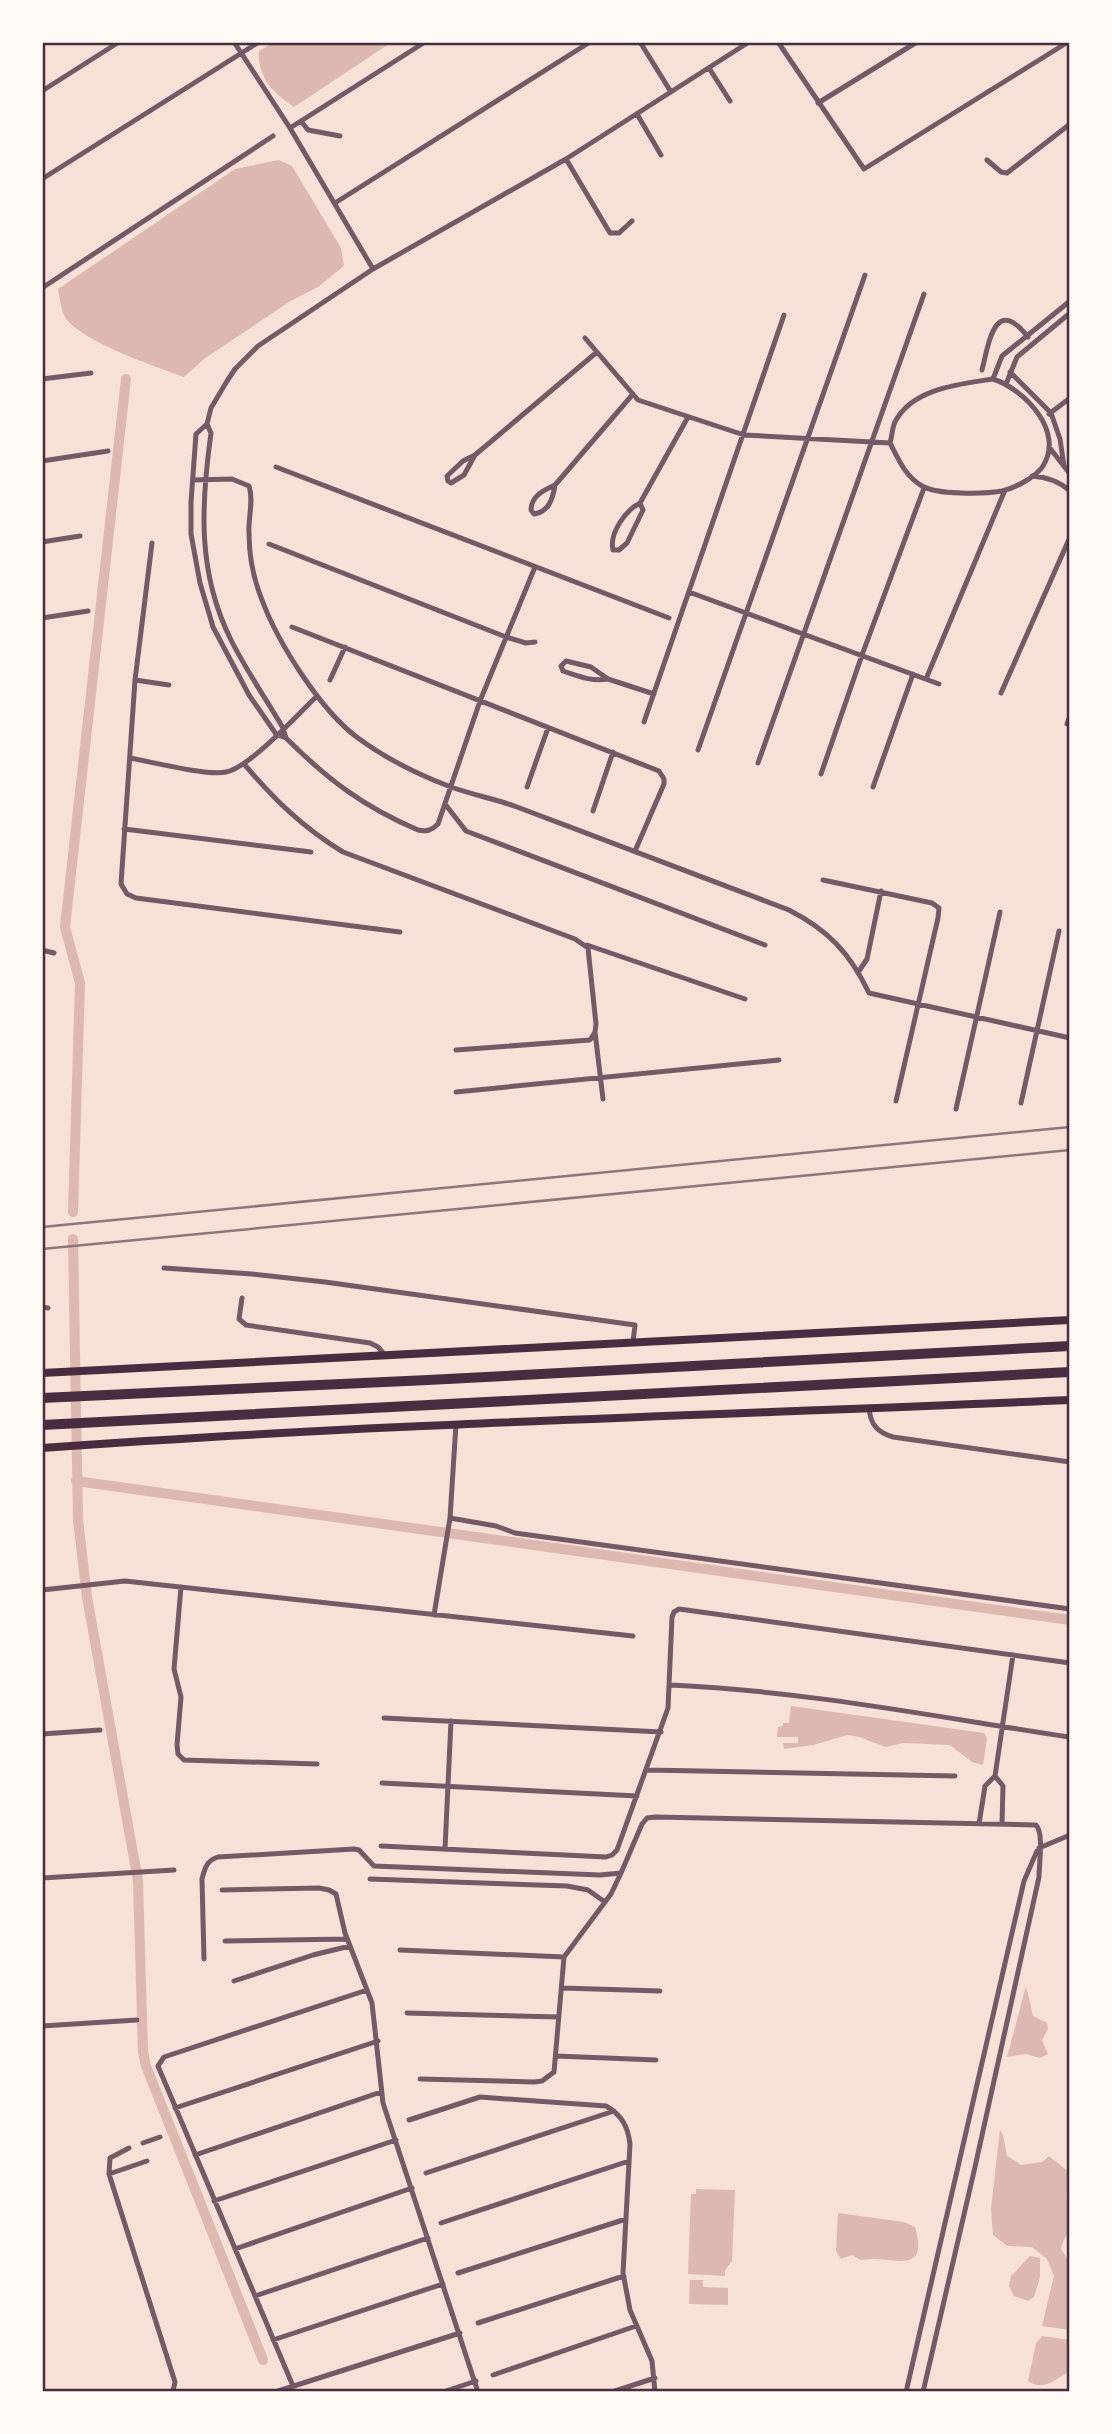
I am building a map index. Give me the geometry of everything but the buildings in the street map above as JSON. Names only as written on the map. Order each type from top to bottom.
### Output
[{"type":"highway","points":[[42,1398],[428,1381],[1070,1346]]},
{"type":"highway","points":[[42,1426],[1070,1372]]},
{"type":"main road","points":[[42,1373],[1070,1320]]},
{"type":"main road","points":[[42,1448],[456,1424],[1070,1401]]},
{"type":"street","points":[[42,91],[118,42]]},
{"type":"street","points":[[234,42],[290,128],[373,269]]},
{"type":"street","points":[[42,179],[259,42]]},
{"type":"street","points":[[290,128],[425,42]]},
{"type":"street","points":[[335,204],[590,42]]},
{"type":"street","points":[[640,42],[671,92]]},
{"type":"street","points":[[535,567],[480,701],[445,804],[434,828],[418,830],[385,816],[356,798],[286,738],[276,734],[249,695],[214,627],[200,583],[191,534],[197,434],[207,424],[211,408],[235,369],[258,346],[373,269],[566,159],[749,42]]},
{"type":"street","points":[[778,42],[864,169],[1068,42]]},
{"type":"street","points":[[818,103],[916,42]]},
{"type":"street","points":[[709,68],[730,101]]},
{"type":"street","points":[[637,114],[661,155]]},
{"type":"street","points":[[301,121],[308,130],[340,136]]},
{"type":"street","points":[[987,160],[1001,172],[1007,173],[1070,124]]},
{"type":"street","points":[[42,288],[273,136]]},
{"type":"street","points":[[566,159],[610,233],[619,233],[632,221]]},
{"type":"street","points":[[698,750],[865,275]]},
{"type":"street","points":[[758,763],[924,294]]},
{"type":"street","points":[[993,379],[1002,356],[1070,301]]},
{"type":"street","points":[[1006,384],[1017,357],[1070,313]]},
{"type":"street","points":[[644,722],[783,315]]},
{"type":"street","points":[[982,370],[997,323],[1011,320],[1033,341]]},
{"type":"street","points":[[585,338],[638,400],[744,435],[890,443]]},
{"type":"street","points":[[475,455],[458,480],[451,483],[448,481],[447,477],[456,466],[475,455],[597,352]]},
{"type":"street","points":[[1010,372],[1051,413],[1060,439],[1064,466]]},
{"type":"street","points":[[42,379],[91,373]]},
{"type":"street","points":[[1049,447],[1043,467],[1032,476],[1005,490],[963,493],[924,488],[907,475],[890,443],[895,422],[906,408],[921,397],[950,385],[993,379],[1006,384],[1042,416],[1049,447],[1070,474]]},
{"type":"street","points":[[555,485],[552,500],[544,512],[534,514],[531,505],[538,494],[555,485],[633,394]]},
{"type":"street","points":[[1042,416],[1051,413],[1070,398]]},
{"type":"street","points":[[640,502],[643,510],[627,543],[619,551],[613,550],[611,543],[621,523],[629,509],[640,502],[688,416]]},
{"type":"street","points":[[207,424],[211,433],[204,480],[202,520],[218,608],[231,640],[283,728],[286,738]]},
{"type":"street","points":[[42,461],[108,451]]},
{"type":"street","points":[[276,467],[669,618]]},
{"type":"street","points":[[1032,476],[1044,477],[1062,484],[1070,491]]},
{"type":"street","points":[[193,480],[232,479],[249,486],[251,499],[248,533],[252,565],[262,600],[274,626],[316,697],[357,737],[397,762],[451,787],[514,805],[789,910],[816,924],[844,952],[859,971],[869,993],[1070,1038]]},
{"type":"street","points":[[821,774],[924,488]]},
{"type":"street","points":[[926,679],[1005,490]]},
{"type":"street","points":[[42,542],[80,536]]},
{"type":"street","points":[[1001,693],[1070,537]]},
{"type":"street","points":[[152,544],[135,680],[124,829],[121,884],[127,894],[136,898],[400,932]]},
{"type":"street","points":[[269,544],[506,637],[526,643],[535,642]]},
{"type":"street","points":[[689,592],[939,684]]},
{"type":"street","points":[[42,618],[88,611]]},
{"type":"street","points":[[292,626],[659,771],[664,779],[662,790],[635,851]]},
{"type":"street","points":[[330,680],[345,648]]},
{"type":"street","points":[[608,679],[598,681],[563,671],[562,662],[591,667],[608,679],[654,694]]},
{"type":"street","points":[[873,787],[914,674]]},
{"type":"street","points":[[135,680],[169,685]]},
{"type":"street","points":[[130,758],[215,773],[231,771],[244,764],[316,697]]},
{"type":"street","points":[[1066,723],[1070,716]]},
{"type":"street","points":[[527,787],[548,728]]},
{"type":"street","points":[[593,811],[613,752]]},
{"type":"street","points":[[244,764],[281,805],[320,838],[343,852],[584,944],[745,999]]},
{"type":"street","points":[[445,804],[466,831],[765,946]]},
{"type":"street","points":[[124,829],[312,852]]},
{"type":"street","points":[[824,880],[932,903],[939,908],[896,1101]]},
{"type":"street","points":[[859,971],[867,959],[881,891]]},
{"type":"street","points":[[956,1109],[1000,912]]},
{"type":"street","points":[[1021,1103],[1059,931]]},
{"type":"street","points":[[584,944],[589,952],[603,1099]]},
{"type":"street","points":[[42,950],[54,953]]},
{"type":"street","points":[[456,1050],[585,1041],[590,1040],[595,1032]]},
{"type":"street","points":[[456,1092],[779,1060]]},
{"type":"street","points":[[164,1268],[325,1282],[585,1317],[635,1325],[634,1342]]},
{"type":"street","points":[[242,1298],[239,1319],[246,1325],[370,1343],[385,1355]]},
{"type":"street","points":[[869,1409],[872,1424],[884,1434],[893,1437],[1070,1462]]},
{"type":"street","points":[[434,1615],[446,1548],[456,1424]]},
{"type":"street","points":[[449,1521],[496,1526],[515,1533],[1070,1609]]},
{"type":"street","points":[[42,1590],[125,1581],[632,1636]]},
{"type":"street","points":[[181,1587],[174,1669],[181,1697],[177,1745],[180,1757],[184,1760],[317,1764]]},
{"type":"street","points":[[381,1846],[606,1857],[612,1855],[617,1850],[668,1708],[671,1685],[671,1617],[679,1609],[1070,1663]]},
{"type":"street","points":[[979,1824],[985,1786],[995,1776],[1013,1655]]},
{"type":"street","points":[[671,1685],[814,1698],[1069,1737]]},
{"type":"street","points":[[384,1718],[661,1732]]},
{"type":"street","points":[[444,1849],[451,1721]]},
{"type":"street","points":[[42,1734],[100,1730]]},
{"type":"street","points":[[647,1770],[955,1776]]},
{"type":"street","points":[[995,1776],[1003,1786],[1002,1824]]},
{"type":"street","points":[[382,1783],[637,1796]]},
{"type":"street","points":[[419,2079],[542,2081],[554,2072],[564,1957],[605,1902],[647,1818],[1036,1825],[1041,1834],[1039,1877],[923,2392]]},
{"type":"street","points":[[906,2392],[1024,1881],[1039,1848],[1070,1835]]},
{"type":"street","points":[[204,1959],[202,1879],[205,1867],[218,1857],[354,1849],[359,1850],[374,1866],[600,1875],[621,1872]]},
{"type":"street","points":[[42,1878],[174,1870]]},
{"type":"street","points":[[370,1880],[567,1886],[588,1890],[605,1902]]},
{"type":"street","points":[[222,1890],[319,1888],[336,1894],[347,1939],[375,2015],[381,2092],[478,2392]]},
{"type":"street","points":[[1013,1929],[1027,1933]]},
{"type":"street","points":[[225,1941],[347,1939]]},
{"type":"street","points":[[234,1981],[350,1946]]},
{"type":"street","points":[[400,1950],[564,1957]]},
{"type":"street","points":[[562,1988],[660,1992]]},
{"type":"street","points":[[293,2386],[158,2066],[164,2057],[368,1990]]},
{"type":"street","points":[[407,2013],[559,2017]]},
{"type":"street","points":[[42,2026],[136,2020]]},
{"type":"street","points":[[175,2108],[378,2041]]},
{"type":"street","points":[[556,2056],[656,2060]]},
{"type":"street","points":[[195,2155],[381,2092]]},
{"type":"street","points":[[409,2120],[480,2097],[587,2104],[606,2106],[614,2111],[626,2125],[631,2144],[624,2276],[630,2310],[648,2350],[655,2378],[655,2392]]},
{"type":"street","points":[[426,2173],[614,2111]]},
{"type":"street","points":[[143,2144],[160,2137]]},
{"type":"street","points":[[214,2201],[396,2140]]},
{"type":"street","points":[[129,2148],[110,2158],[109,2174],[175,2382],[170,2392]]},
{"type":"street","points":[[109,2174],[147,2161]]},
{"type":"street","points":[[441,2224],[629,2161]]},
{"type":"street","points":[[235,2249],[412,2188]]},
{"type":"street","points":[[458,2273],[626,2219]]},
{"type":"street","points":[[255,2295],[428,2238]]},
{"type":"street","points":[[478,2323],[624,2276]]},
{"type":"street","points":[[274,2340],[443,2284]]},
{"type":"street","points":[[493,2375],[636,2326]]},
{"type":"street","points":[[275,2392],[460,2333]]},
{"type":"street","points":[[612,2392],[655,2378]]},
{"type":"street","points":[[443,2392],[476,2381]]},
{"type":"street","points":[[909,2382],[924,2384]]},
{"type":"shaded area","points":[[274,42],[392,42],[294,107],[268,84],[261,69],[259,51]]},
{"type":"shaded area","points":[[279,160],[292,166],[341,248],[344,266],[318,287],[289,302],[204,359],[184,377],[104,345],[76,329],[67,320],[58,289],[235,169]]},
{"type":"shaded area","points":[[791,1706],[984,1733],[987,1738],[983,1765],[972,1762],[950,1745],[903,1743],[886,1747],[847,1735],[813,1745],[784,1749],[783,1743],[798,1743],[798,1737],[777,1737],[778,1727],[789,1723]]},
{"type":"shaded area","points":[[1026,1986],[1033,2016],[1047,2023],[1048,2029],[1042,2040],[1048,2054],[1040,2058],[1026,2054],[1007,2057]]},
{"type":"shaded area","points":[[1000,2130],[1007,2156],[1021,2165],[1042,2162],[1049,2156],[1070,2173],[1067,2197],[1071,2225],[1061,2249],[1070,2263],[1070,2330],[1042,2326],[1054,2276],[1047,2259],[1032,2247],[1007,2246],[993,2235],[991,2208]]},
{"type":"shaded area","points":[[696,2189],[735,2190],[732,2261],[725,2270],[725,2276],[688,2274],[691,2194],[696,2194]]},
{"type":"shaded area","points":[[838,2213],[904,2222],[915,2227],[917,2253],[912,2259],[904,2261],[861,2260],[852,2255],[841,2259],[836,2251]]},
{"type":"shaded area","points":[[1030,2256],[1040,2258],[1040,2277],[1034,2297],[1028,2301],[1014,2296],[1009,2286],[1011,2276]]},
{"type":"shaded area","points":[[690,2280],[703,2280],[703,2287],[728,2288],[728,2305],[689,2304]]},
{"type":"shaded area","points":[[1042,2336],[1070,2340],[1070,2371],[1050,2383],[1039,2385],[1028,2381],[1036,2343]]},
{"type":"waterway","points":[[73,1212],[80,983],[65,927],[126,379]]},
{"type":"waterway","points":[[73,1239],[78,1520],[87,1597],[138,1881],[143,2052],[146,2066],[263,2360]]},
{"type":"waterway","points":[[76,1481],[1070,1620]]},
{"type":"railway","points":[[42,1227],[1070,1127]]},
{"type":"railway","points":[[42,1249],[1070,1150]]}]
